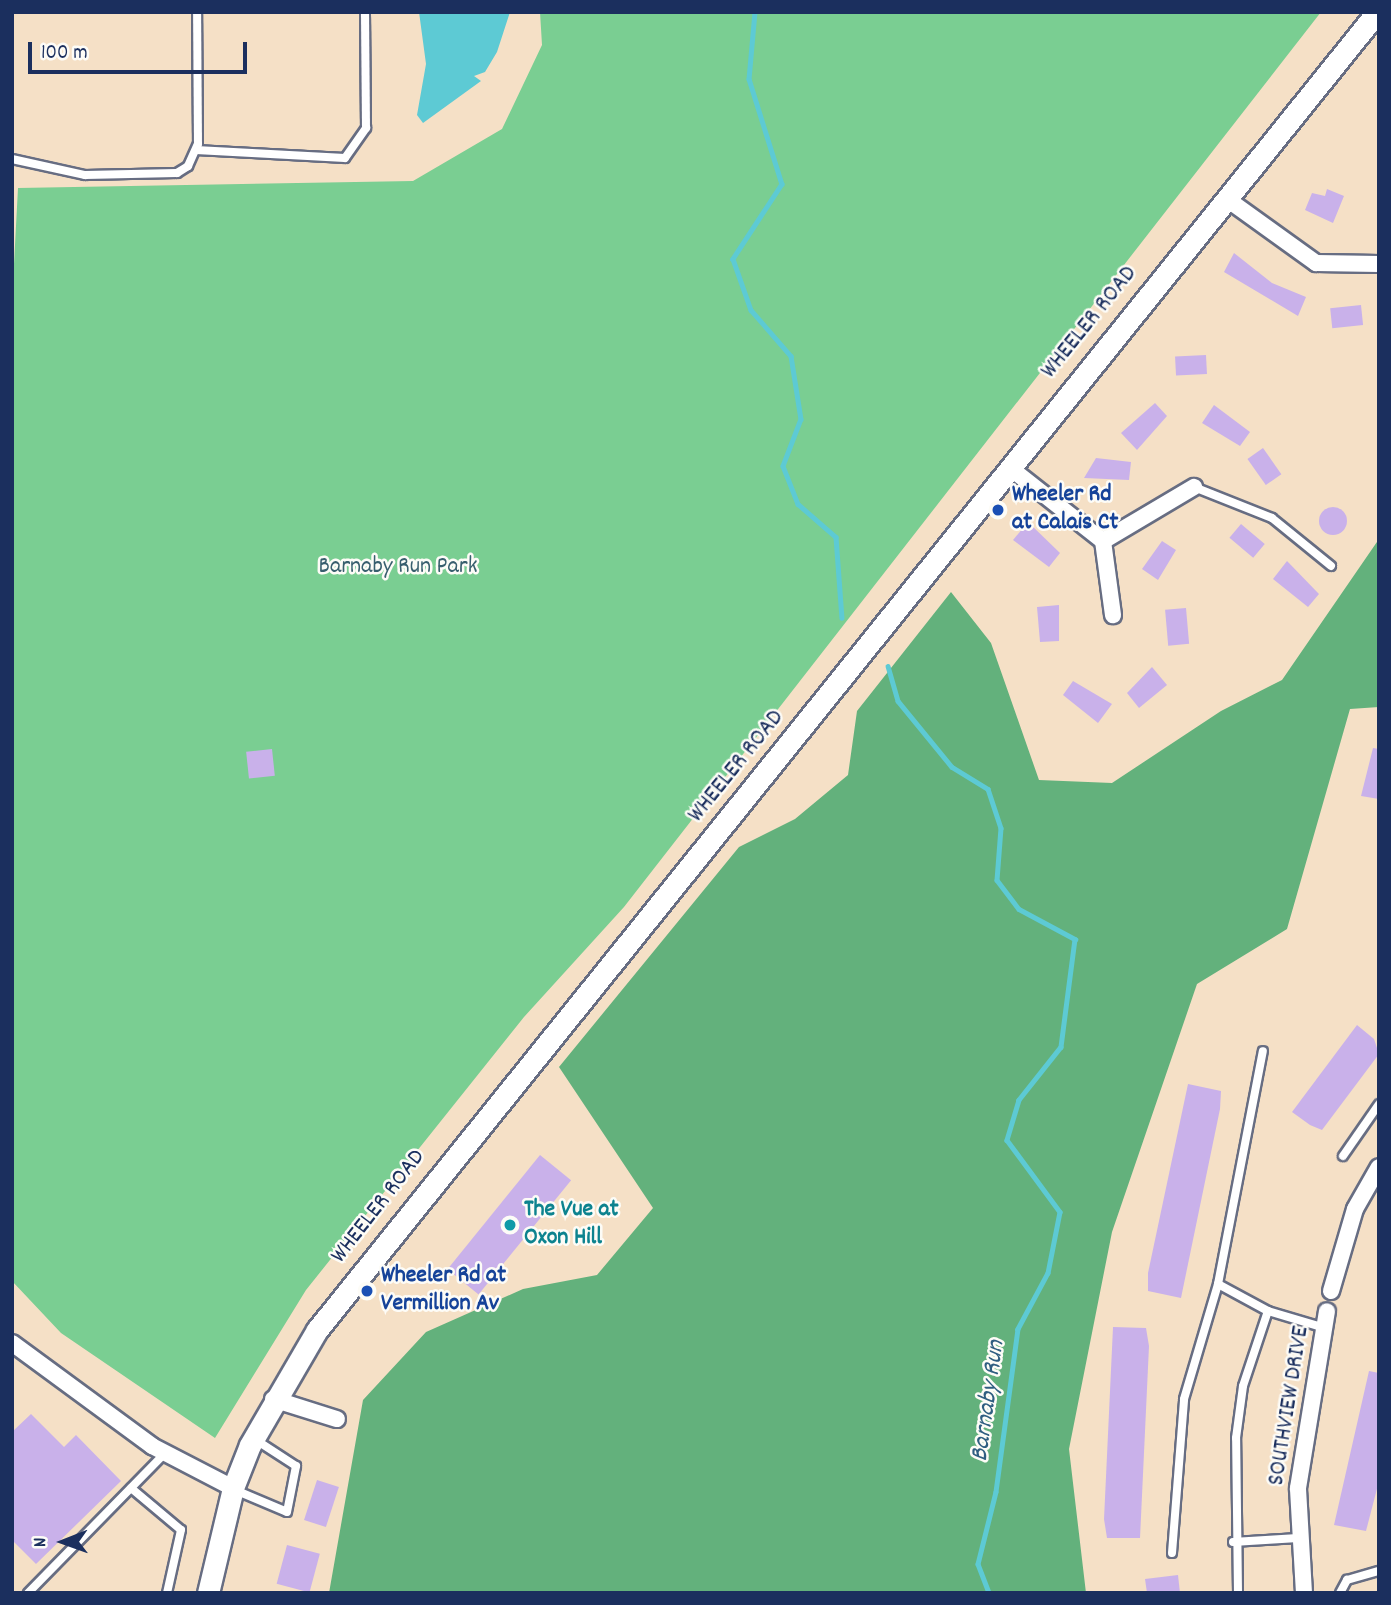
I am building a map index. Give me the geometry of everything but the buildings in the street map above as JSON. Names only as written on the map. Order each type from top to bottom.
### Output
[{"type":"main road","name":"WHEELER ROAD","points":[[208,1593],[233,1488],[254,1438],[274,1399],[386,1239],[1377,12]]},
{"type":"street","points":[[1227,199],[1316,263],[1379,264]]},
{"type":"street","points":[[1009,467],[1103,541],[1112,615]]},
{"type":"street","points":[[1103,541],[1194,486]]},
{"type":"street","points":[[1331,1291],[1355,1209],[1379,1167]]},
{"type":"street","name":"SOUTHVIEW DRIVE","points":[[1304,1593],[1298,1538],[1302,1440],[1327,1311]]},
{"type":"street","points":[[12,1343],[165,1453],[233,1488]]},
{"type":"street","points":[[274,1399],[337,1419]]},
{"type":"lane","points":[[12,159],[63,172],[132,177],[177,173],[196,150],[197,12]]},
{"type":"lane","points":[[196,150],[345,158],[366,128],[365,12]]},
{"type":"lane","points":[[1194,486],[1272,518],[1331,566]]},
{"type":"lane","points":[[1172,1553],[1177,1441],[1218,1284],[1263,1051]]},
{"type":"lane","points":[[1343,1156],[1379,1104]]},
{"type":"lane","points":[[1218,1284],[1268,1311],[1325,1328]]},
{"type":"lane","points":[[1238,1593],[1233,1542],[1243,1386],[1268,1311]]},
{"type":"lane","points":[[233,1488],[287,1512],[296,1466],[254,1438]]},
{"type":"lane","points":[[28,1593],[165,1453]]},
{"type":"lane","points":[[131,1489],[181,1530],[167,1593]]},
{"type":"lane","points":[[1233,1542],[1298,1538]]},
{"type":"lane","points":[[1340,1593],[1347,1580],[1379,1571]]},
{"type":"green space","name":"Barnaby Run Park","points":[[540,12],[1321,12],[624,907],[524,1017],[306,1290],[215,1438],[61,1333],[12,1281],[12,302],[18,188],[413,181],[502,129],[542,45]]},
{"type":"green space","points":[[1379,539],[1379,707],[1350,709],[1287,929],[1197,984],[1112,1232],[1069,1449],[1086,1593],[329,1593],[363,1400],[426,1332],[523,1289],[597,1275],[653,1208],[559,1067],[739,847],[795,819],[848,775],[857,711],[951,592],[991,643],[1039,780],[1112,783],[1221,711],[1282,680]]},
{"type":"water","points":[[419,12],[510,12],[497,52],[485,72],[474,76],[481,81],[423,123],[417,115],[426,64]]},
{"type":"waterway","name":"Barnaby Run","points":[[755,12],[749,79],[782,184],[733,259],[751,310],[791,356],[801,419],[783,466],[798,504],[836,537],[842,618]]},
{"type":"waterway","name":"Barnaby Run","points":[[888,666],[898,701],[952,767],[988,789],[1001,828],[997,880],[1019,909],[1075,939],[1061,1047],[1019,1100],[1007,1140],[1060,1212],[1048,1273],[1018,1329],[996,1492],[978,1564],[989,1593]]},
{"type":"place","name":"Wheeler Rd at Calais Ct","points":[[998,510]]},
{"type":"place","name":"The Vue at Oxon Hill","points":[[510,1225]]},
{"type":"place","name":"Wheeler Rd at Vermillion Av","points":[[367,1291]]}]
